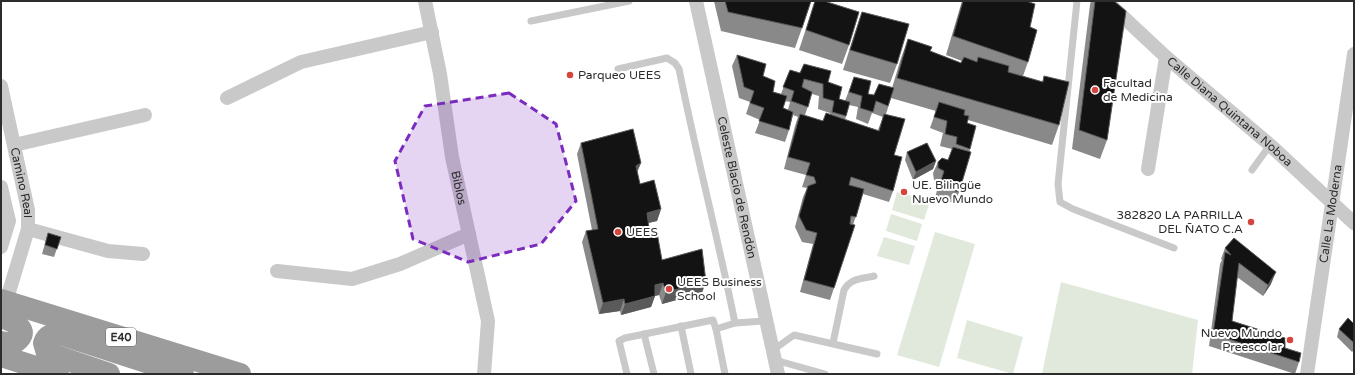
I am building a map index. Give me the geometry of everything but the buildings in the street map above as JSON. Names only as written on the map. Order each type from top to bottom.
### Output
[{"type":"highway","points":[[1,342],[12,344],[20,338],[21,333],[21,328],[3,306]]},
{"type":"highway","name":"E40","points":[[3,306],[240,374]]},
{"type":"highway","points":[[109,374],[47,353],[44,343],[46,338],[52,334],[60,334],[184,374]]},
{"type":"highway","points":[[1,356],[58,374]]},
{"type":"street","name":"Biblos","points":[[426,1],[452,157],[488,321],[484,374]]},
{"type":"street","name":"Celeste Blacio de Rendón","points":[[696,1],[765,321],[776,362]]},
{"type":"street","name":"Calle Diana Quintana Noboa","points":[[1106,1],[1166,57],[1270,145],[1354,223]]},
{"type":"street","points":[[227,98],[301,62],[432,32]]},
{"type":"street","name":"Calle La Moderna","points":[[1307,374],[1354,54]]},
{"type":"street","points":[[1148,169],[1166,57]]},
{"type":"street","name":"Camino Real","points":[[1,86],[28,210],[28,229],[3,306]]},
{"type":"street","points":[[14,145],[145,115]]},
{"type":"street","name":"Camino Real","points":[[1,187],[9,221],[1,247]]},
{"type":"street","points":[[28,229],[108,251],[143,254]]},
{"type":"street","points":[[277,271],[352,279],[400,264],[469,234]]},
{"type":"lane","points":[[531,21],[629,1]]},
{"type":"lane","points":[[1077,1],[1058,184],[1060,202],[1073,209],[1174,248]]},
{"type":"lane","points":[[618,69],[667,58],[675,63],[679,69],[689,121],[716,230],[735,323]]},
{"type":"lane","points":[[1252,170],[1270,145]]},
{"type":"lane","points":[[833,343],[844,290],[852,280],[874,276]]},
{"type":"lane","points":[[626,374],[619,341],[644,334],[713,320],[725,374]]},
{"type":"lane","points":[[716,329],[735,323],[765,321]]},
{"type":"lane","points":[[681,326],[691,374]]},
{"type":"lane","points":[[644,334],[654,374]]},
{"type":"lane","points":[[825,374],[776,362],[794,335],[878,354]]},
{"type":"highlighted area","points":[[509,93],[556,124],[576,201],[541,244],[468,262],[413,239],[395,161],[425,106]]},
{"type":"shaded area","points":[[897,192],[930,201],[924,220],[892,210]]},
{"type":"shaded area","points":[[891,214],[922,224],[917,241],[886,231]]},
{"type":"shaded area","points":[[935,232],[975,244],[939,367],[897,355]]},
{"type":"shaded area","points":[[884,237],[915,246],[909,265],[877,256]]},
{"type":"shaded area","points":[[1061,282],[1198,320],[1192,374],[1042,374]]},
{"type":"shaded area","points":[[967,320],[1023,337],[1013,374],[957,358]]},
{"type":"place","name":"Parqueo UEES","points":[[570,75]]},
{"type":"place","name":"Facultad de Medicina","points":[[1095,90]]},
{"type":"place","name":"UE. Bilingüe Nuevo Mundo","points":[[904,192]]},
{"type":"place","name":"382820 LA PARRILLA DEL ÑATO C.A","points":[[1251,222]]},
{"type":"place","name":"UEES","points":[[618,232]]},
{"type":"place","name":"UEES Business School","points":[[669,289]]},
{"type":"place","name":"Nuevo Mundo Preescolar","points":[[1290,340]]}]
